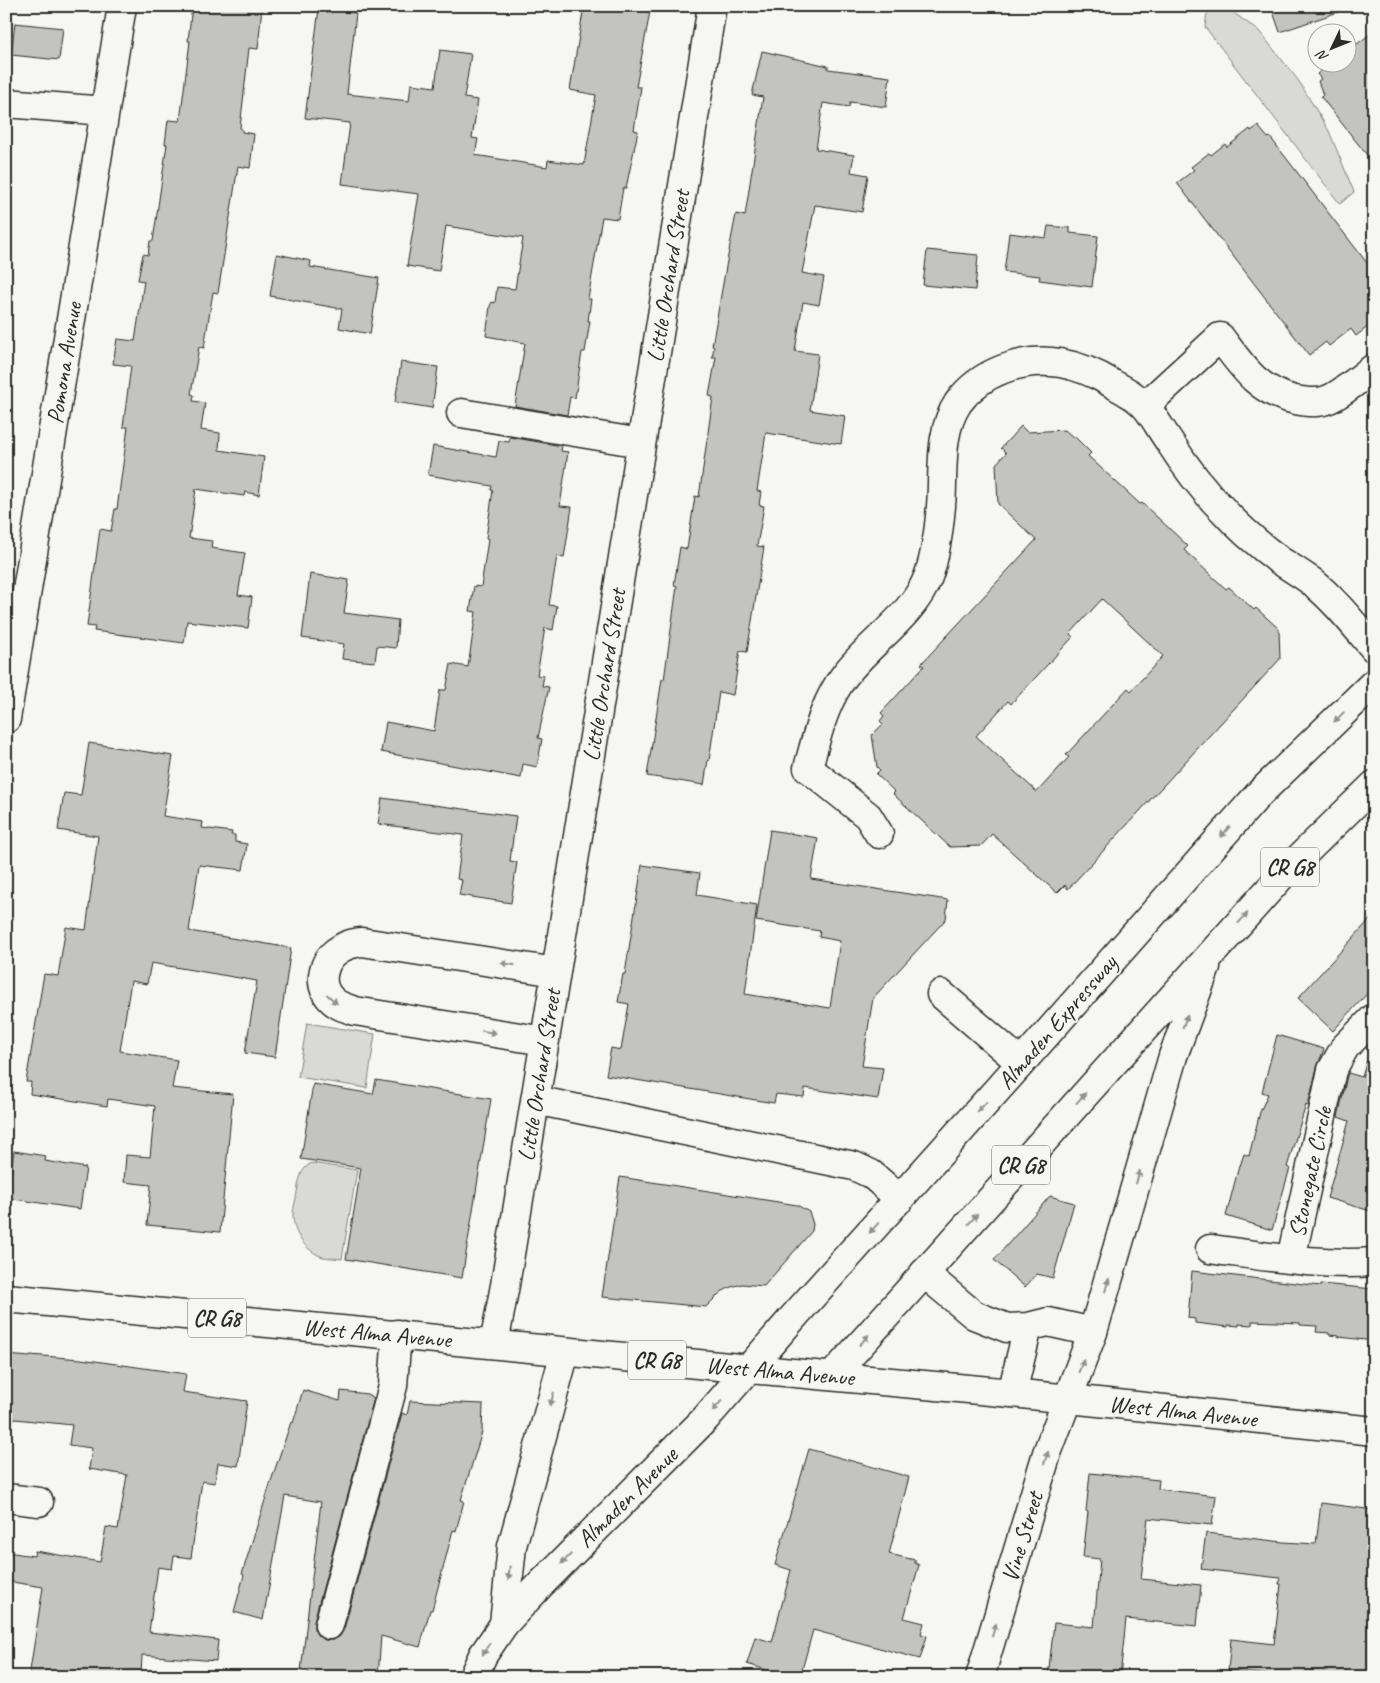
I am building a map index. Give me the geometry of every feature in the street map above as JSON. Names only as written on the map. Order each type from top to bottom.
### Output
[{"type":"main road","name":"Pomona Avenue","points":[[6,719],[122,6]]},
{"type":"main road","name":"Little Orchard Street","points":[[494,1344],[545,1041],[712,6]]},
{"type":"main road","points":[[6,103],[105,111]]},
{"type":"main road","points":[[1145,406],[1220,337],[1246,372],[1262,386],[1283,397],[1309,403],[1329,400],[1374,368]]},
{"type":"main road","points":[[880,834],[868,816],[808,768],[823,714],[844,676],[871,646],[914,604],[928,577],[936,545],[941,504],[941,469],[948,426],[957,404],[972,387],[989,375],[1008,366],[1041,362],[1058,363],[1079,368],[1103,378],[1127,392],[1145,406],[1194,479],[1222,510],[1278,559],[1312,582],[1337,605],[1374,648]]},
{"type":"main road","points":[[461,413],[641,443]]},
{"type":"main road","name":"Almaden Expressway","points":[[750,1369],[797,1313],[1259,794],[1374,683]]},
{"type":"main road","name":"CR G8","points":[[832,1376],[1210,954],[1286,872],[1374,785]]},
{"type":"main road","points":[[545,1041],[355,1011],[332,1001],[324,992],[322,981],[324,970],[331,956],[338,950],[353,943],[362,942],[556,972]]},
{"type":"main road","name":"Vine Street","points":[[980,1677],[1044,1462],[1094,1332],[1172,1056],[1210,954]]},
{"type":"main road","points":[[941,994],[1021,1063]]},
{"type":"main road","name":"Stonegate Circle","points":[[1374,1018],[1345,1047],[1332,1070],[1291,1259],[1342,1264],[1374,1262]]},
{"type":"main road","points":[[535,1100],[854,1166],[871,1174],[900,1199]]},
{"type":"main road","points":[[1210,1249],[1291,1259]]},
{"type":"main road","points":[[924,1273],[974,1315],[1007,1328],[1028,1327],[1048,1322],[1094,1332]]},
{"type":"main road","name":"West Alma Avenue","points":[[6,1298],[1012,1393],[1374,1431]]},
{"type":"main road","points":[[1012,1393],[1028,1327]]},
{"type":"main road","points":[[329,1625],[392,1386],[397,1334]]},
{"type":"main road","name":"Almaden Avenue","points":[[504,1624],[512,1546],[565,1352]]},
{"type":"main road","name":"Almaden Avenue","points":[[473,1677],[483,1655],[504,1624],[542,1583],[706,1419],[750,1369]]},
{"type":"main road","points":[[6,1498],[39,1502]]},
{"type":"shaded area","points":[[1208,6],[1224,6],[1259,31],[1298,80],[1329,131],[1354,192],[1340,204],[1205,27]]},
{"type":"shaded area","points":[[307,1023],[375,1034],[367,1088],[298,1077]]},
{"type":"shaded area","points":[[312,1163],[357,1170],[342,1259],[323,1257],[317,1254],[306,1246],[295,1228],[293,1212],[299,1179],[305,1168]]},
{"type":"building","points":[[192,6],[262,6],[258,49],[249,48],[240,128],[242,132],[254,134],[250,168],[238,166],[218,293],[213,292],[204,348],[199,347],[191,394],[194,395],[193,401],[205,403],[201,430],[220,433],[219,450],[264,457],[259,495],[245,492],[244,496],[196,489],[189,538],[212,541],[211,548],[245,553],[238,595],[252,597],[248,628],[187,621],[184,643],[94,631],[95,627],[87,626],[100,529],[111,531],[115,509],[117,509],[128,427],[123,427],[131,366],[113,364],[117,339],[135,341],[144,281],[138,280],[143,254],[148,255],[150,241],[153,241],[167,144],[165,144],[168,120],[180,121],[190,41],[188,41]]},
{"type":"building","points":[[584,6],[651,6],[636,87],[641,87],[634,130],[638,131],[626,188],[623,188],[618,219],[602,217],[588,299],[591,299],[588,321],[590,321],[585,352],[582,352],[575,398],[570,397],[567,415],[515,406],[525,343],[486,336],[490,306],[492,302],[495,303],[497,287],[515,289],[523,238],[446,226],[439,271],[407,266],[419,194],[342,184],[350,123],[305,118],[319,8],[356,13],[347,94],[409,101],[411,84],[435,87],[440,50],[471,54],[464,98],[478,100],[472,138],[478,139],[475,155],[547,167],[548,160],[584,165],[596,95],[570,90]]},
{"type":"building","points":[[1271,6],[1343,6],[1344,10],[1280,32]]},
{"type":"building","points":[[15,23],[63,28],[59,60],[11,55]]},
{"type":"building","points":[[1374,31],[1374,164],[1321,97],[1323,95],[1318,81],[1321,79],[1317,74],[1320,72],[1358,72],[1358,43]]},
{"type":"building","points":[[762,51],[828,66],[828,69],[890,77],[886,107],[850,102],[849,107],[823,103],[816,149],[854,155],[851,172],[868,175],[862,212],[815,205],[802,273],[824,277],[819,305],[803,302],[795,351],[818,354],[810,410],[845,416],[841,444],[766,433],[757,491],[761,492],[759,505],[764,506],[757,546],[764,547],[747,652],[740,651],[733,695],[719,692],[704,785],[647,776],[662,679],[664,680],[677,586],[674,585],[680,547],[687,549],[695,496],[699,497],[713,397],[709,396],[716,357],[712,357],[714,347],[712,346],[736,214],[745,216],[763,97],[752,95]]},
{"type":"building","points":[[1258,126],[1268,138],[1270,137],[1374,272],[1374,322],[1356,336],[1351,329],[1329,346],[1326,342],[1309,355],[1177,183],[1194,170],[1191,167],[1209,153],[1211,155],[1225,144],[1227,147],[1250,129],[1251,131]]},
{"type":"building","points":[[1048,226],[1070,228],[1070,233],[1098,236],[1092,287],[1039,280],[1040,276],[1004,272],[1009,233],[1046,238]]},
{"type":"building","points":[[927,250],[978,255],[975,290],[923,285]]},
{"type":"building","points":[[277,254],[311,261],[310,267],[379,278],[370,334],[339,328],[342,309],[270,296]]},
{"type":"building","points":[[401,362],[438,367],[432,408],[395,402]]},
{"type":"building","points":[[1021,426],[1027,432],[1065,430],[1091,453],[1088,456],[1188,546],[1184,550],[1226,589],[1229,587],[1254,610],[1256,608],[1279,629],[1280,659],[1068,889],[1065,885],[1057,893],[992,834],[981,846],[950,847],[893,794],[895,792],[876,774],[880,770],[877,767],[872,735],[883,724],[880,721],[884,716],[881,713],[924,666],[921,664],[1036,540],[998,504],[996,464],[1006,453],[1001,448]],"holes":[[[1102,599],[1163,656],[1131,691],[1128,688],[1066,755],[1069,757],[1037,792],[976,736],[1008,701],[1011,704],[1073,637],[1070,634]]]},
{"type":"building","points":[[510,437],[562,446],[561,451],[568,452],[560,506],[572,507],[564,558],[557,556],[549,605],[557,606],[553,630],[545,628],[537,675],[544,676],[542,686],[549,687],[538,738],[542,739],[537,767],[523,764],[521,778],[381,752],[386,722],[434,731],[440,690],[446,690],[451,664],[468,667],[476,612],[470,611],[474,586],[481,587],[493,490],[491,490],[492,486],[428,475],[433,446],[496,457],[499,441],[509,442]]},
{"type":"building","points":[[310,574],[349,580],[344,613],[398,620],[396,648],[377,646],[375,662],[342,659],[344,644],[302,638]]},
{"type":"building","points":[[89,743],[173,756],[163,816],[203,822],[202,828],[232,832],[231,835],[235,835],[235,842],[247,844],[243,870],[199,865],[189,931],[291,948],[275,1057],[245,1053],[257,981],[151,963],[147,984],[131,981],[120,1051],[177,1060],[172,1088],[233,1094],[220,1232],[147,1225],[151,1185],[124,1182],[126,1155],[150,1157],[155,1106],[108,1099],[107,1106],[30,1094],[31,1082],[26,1082],[44,974],[58,976],[66,927],[86,930],[98,836],[58,830],[64,793],[81,795]]},
{"type":"building","points":[[382,798],[516,816],[510,861],[517,862],[511,903],[459,895],[462,880],[457,879],[463,835],[378,824]]},
{"type":"building","points":[[770,830],[818,838],[811,879],[948,900],[946,919],[873,998],[862,1066],[883,1068],[878,1099],[805,1088],[804,1097],[776,1094],[774,1103],[606,1075],[611,1048],[621,1050],[629,1004],[618,1002],[623,974],[625,974],[642,865],[700,873],[697,895],[757,905],[745,994],[830,1008],[840,941],[819,937],[820,931],[756,921]]},
{"type":"building","points":[[1374,915],[1374,986],[1333,1031],[1298,998]]},
{"type":"building","points":[[1277,1035],[1324,1049],[1317,1067],[1308,1106],[1306,1105],[1287,1167],[1290,1168],[1272,1230],[1226,1216],[1239,1166],[1244,1154],[1249,1156],[1260,1112],[1268,1094],[1262,1092]]},
{"type":"building","points":[[1367,1060],[1374,1061],[1374,1212],[1327,1198],[1349,1121],[1338,1117],[1347,1076],[1348,1073],[1362,1077]]},
{"type":"building","points":[[376,1080],[491,1099],[462,1278],[346,1259],[361,1168],[301,1159],[313,1084],[373,1094]]},
{"type":"building","points":[[14,1151],[46,1156],[45,1161],[86,1168],[80,1209],[7,1198]]},
{"type":"building","points":[[620,1177],[797,1205],[809,1212],[813,1224],[812,1231],[764,1286],[742,1284],[731,1287],[721,1292],[706,1307],[602,1297]]},
{"type":"building","points":[[1050,1196],[1074,1203],[1053,1278],[1037,1274],[1025,1287],[994,1260]]},
{"type":"building","points":[[1192,1271],[1321,1286],[1321,1284],[1374,1289],[1374,1341],[1316,1332],[1317,1326],[1300,1325],[1300,1323],[1252,1321],[1252,1325],[1239,1324],[1239,1326],[1228,1325],[1228,1327],[1195,1323],[1195,1319],[1188,1318]]},
{"type":"building","points":[[6,1355],[81,1359],[186,1374],[183,1392],[247,1401],[238,1466],[218,1463],[215,1483],[202,1481],[191,1558],[174,1556],[172,1569],[158,1567],[149,1632],[218,1640],[216,1661],[142,1655],[141,1677],[29,1677],[43,1587],[6,1581],[6,1552],[34,1556],[35,1551],[100,1562],[106,1527],[118,1529],[127,1475],[89,1469],[92,1448],[69,1445],[72,1425],[6,1418]]},
{"type":"building","points":[[303,1390],[340,1401],[341,1391],[367,1394],[374,1398],[314,1621],[314,1629],[318,1636],[325,1640],[334,1640],[340,1636],[344,1629],[402,1413],[407,1415],[410,1401],[483,1404],[482,1432],[461,1500],[464,1501],[456,1531],[453,1530],[432,1610],[430,1610],[420,1647],[381,1636],[378,1677],[308,1677],[309,1672],[301,1671],[321,1502],[285,1496],[263,1620],[234,1612],[244,1575],[242,1574],[271,1481],[291,1422],[293,1423]]},
{"type":"building","points":[[809,1449],[909,1477],[889,1554],[915,1560],[915,1563],[919,1565],[904,1618],[924,1623],[921,1634],[927,1636],[920,1659],[813,1630],[800,1677],[790,1677],[747,1664],[755,1637],[772,1642],[791,1570],[775,1565]]},
{"type":"building","points":[[1090,1473],[1159,1480],[1158,1489],[1216,1496],[1212,1525],[1148,1518],[1141,1579],[1201,1585],[1197,1626],[1126,1619],[1120,1677],[1048,1677],[1054,1623],[1094,1627],[1100,1559],[1083,1557]]},
{"type":"building","points":[[1321,1503],[1374,1510],[1374,1677],[1295,1677],[1228,1671],[1231,1639],[1274,1644],[1281,1584],[1279,1584],[1280,1578],[1201,1569],[1206,1533],[1316,1544]]}]
